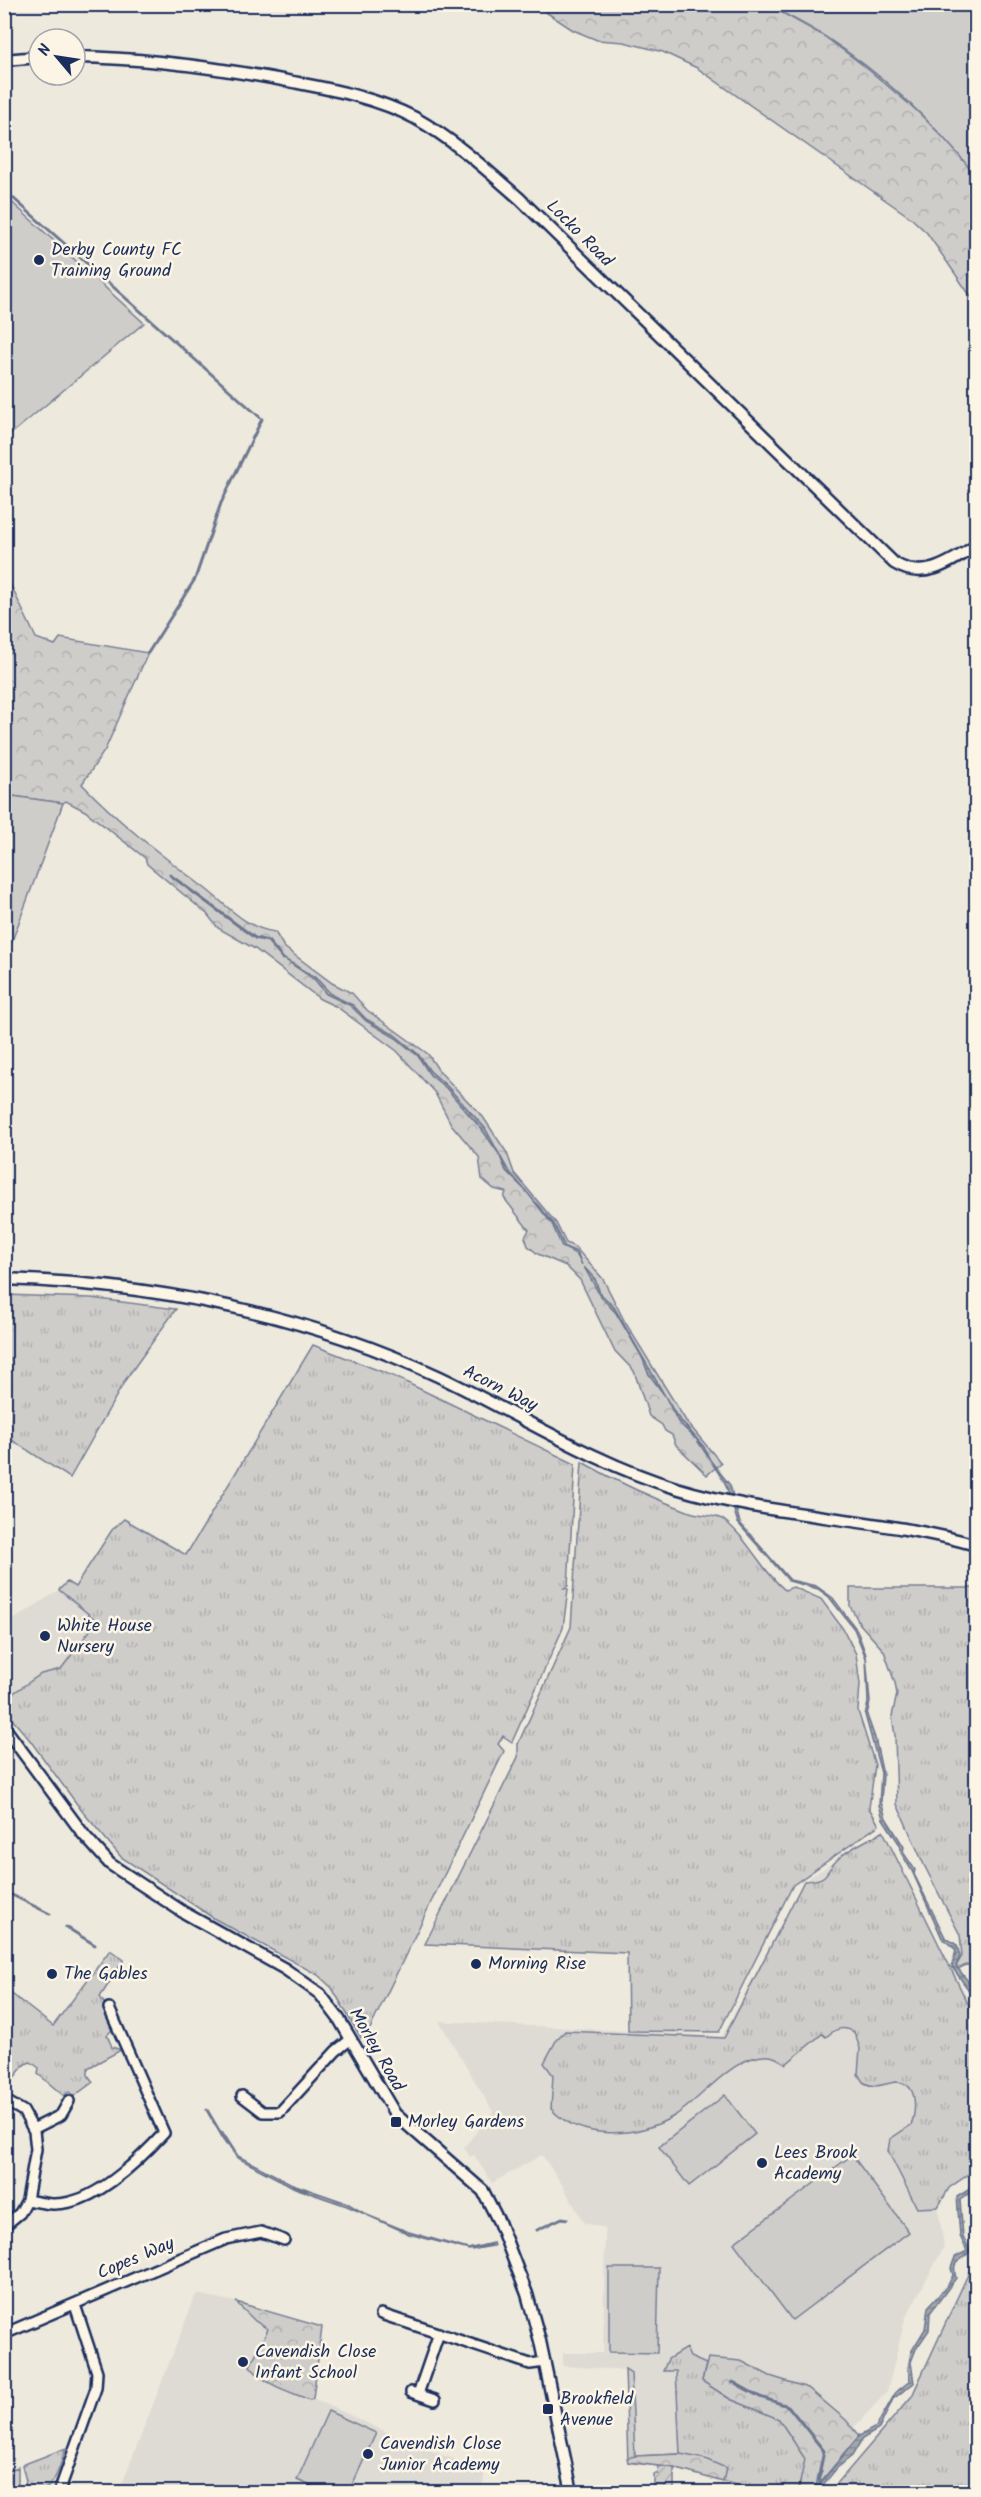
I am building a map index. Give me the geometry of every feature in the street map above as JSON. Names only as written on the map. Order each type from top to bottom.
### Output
[{"type":"street","points":[[4,60],[27,58]]},
{"type":"street","name":"Locko Road","points":[[87,58],[172,63],[246,73],[358,96],[417,119],[465,153],[520,199],[894,564],[913,572],[929,571],[976,546]]},
{"type":"street","name":"Acorn Way","points":[[4,1279],[78,1282],[142,1289],[200,1299],[304,1325],[439,1377],[634,1473],[674,1488],[740,1505],[911,1531],[976,1545]]},
{"type":"street","name":"Morley Road","points":[[4,1727],[84,1835],[106,1860],[183,1912],[306,1983],[320,1994],[351,2039],[395,2114],[483,2191],[499,2222],[527,2294],[545,2362],[572,2493]]},
{"type":"street","points":[[27,2200],[49,2205],[71,2202],[108,2183],[133,2165],[164,2133],[109,2008]]},
{"type":"street","points":[[112,2041],[122,2035]]},
{"type":"street","points":[[242,2096],[263,2112],[280,2112],[336,2051],[351,2039]]},
{"type":"street","points":[[4,2100],[23,2111],[33,2128],[36,2149],[27,2200],[20,2213],[4,2226]]},
{"type":"street","points":[[33,2128],[61,2115],[69,2101]]},
{"type":"street","name":"Copes Way","points":[[4,2334],[226,2239],[261,2232],[284,2240]]},
{"type":"street","points":[[59,2493],[96,2388],[97,2372],[75,2305]]},
{"type":"street","points":[[381,2314],[530,2364],[545,2362]]},
{"type":"street","points":[[435,2400],[415,2393],[439,2333]]},
{"type":"shaded area","points":[[281,957],[316,978],[332,995],[353,1005],[366,1019],[395,1035],[418,1054],[430,1071],[485,1128],[508,1170],[525,1190],[506,1171],[499,1154],[483,1131],[446,1088],[430,1075],[418,1056],[396,1038],[366,1021],[351,1006],[326,994],[315,980]]},
{"type":"shaded area","points":[[527,1193],[554,1224],[565,1247],[577,1252],[582,1265],[576,1254],[562,1247],[552,1224]]},
{"type":"shaded area","points":[[584,1267],[595,1279],[600,1293],[614,1307],[676,1415],[704,1447],[710,1460],[697,1440],[678,1422],[665,1396],[648,1373],[642,1357],[616,1313],[601,1297]]},
{"type":"shaded area","points":[[710,1460],[730,1485],[740,1523],[790,1580],[816,1586],[833,1598],[857,1630],[866,1655],[870,1702],[867,1715],[875,1738],[883,1775],[881,1802],[886,1818],[904,1847],[903,1852],[915,1870],[914,1874],[945,1937],[957,1945],[960,1956],[956,1966],[972,1986],[976,2000],[952,1967],[956,1950],[942,1938],[912,1871],[901,1853],[900,1845],[883,1819],[879,1805],[881,1773],[865,1715],[868,1703],[866,1658],[854,1629],[829,1597],[818,1589],[789,1581],[738,1523],[725,1483]]},
{"type":"shaded area","name":"White House Nursery","points":[[59,1590],[97,1621],[61,1669],[41,1674],[5,1699],[4,1626]]},
{"type":"shaded area","name":"Lees Brook Academy","points":[[883,1831],[976,2020],[976,2169],[949,2188],[938,2207],[944,2247],[905,2319],[887,2392],[817,2467],[811,2492],[762,2492],[674,2468],[628,2462],[625,2370],[563,2366],[563,2353],[603,2353],[605,2228],[584,2223],[542,2155],[492,2183],[474,2155],[470,2157],[464,2147],[493,2112],[439,2021],[722,2036],[804,1881]]},
{"type":"shaded area","points":[[222,2131],[238,2156],[292,2184],[347,2203],[367,2215],[409,2232],[468,2249],[493,2243],[494,2246],[469,2250],[409,2234],[347,2206],[295,2188],[236,2157]]},
{"type":"shaded area","points":[[976,2185],[976,2188],[960,2200],[963,2236],[970,2251],[957,2262],[956,2278],[930,2313],[929,2330],[916,2349],[911,2362],[914,2383],[893,2399],[879,2429],[862,2439],[852,2456],[837,2468],[817,2492],[813,2492],[822,2470],[819,2485],[859,2436],[876,2427],[896,2392],[910,2381],[908,2368],[911,2352],[925,2329],[928,2307],[948,2285],[953,2275],[951,2268],[955,2257],[967,2251],[960,2236],[957,2197]]},
{"type":"shaded area","name":"Cavendish Close Infant School","points":[[196,2294],[236,2302],[322,2327],[313,2398],[395,2436],[485,2472],[481,2492],[119,2492]]},
{"type":"green space","points":[[535,5],[768,5],[824,36],[916,110],[956,150],[976,176],[976,304],[927,233],[911,218],[697,68],[663,52],[624,42],[597,40],[573,30]]},
{"type":"green space","points":[[768,5],[976,5],[976,176],[943,137],[906,100],[866,66],[824,36]]},
{"type":"green space","name":"Derby County FC Training Ground","points":[[5,196],[144,323],[5,439]]},
{"type":"green space","points":[[4,571],[36,638],[55,645],[60,638],[148,653],[105,750],[82,784],[125,825],[235,914],[254,926],[275,932],[284,947],[332,983],[352,993],[367,1010],[428,1054],[439,1071],[483,1117],[507,1153],[514,1173],[556,1223],[566,1243],[575,1247],[603,1279],[625,1322],[686,1421],[721,1463],[707,1475],[676,1445],[672,1435],[649,1416],[634,1371],[614,1350],[580,1280],[566,1266],[538,1254],[528,1246],[525,1237],[529,1230],[504,1198],[506,1192],[494,1189],[482,1179],[479,1157],[451,1124],[435,1093],[397,1051],[337,1007],[320,999],[255,949],[218,928],[207,914],[147,864],[145,858],[85,811],[66,801],[63,803],[5,795]]},
{"type":"green space","points":[[4,795],[63,803],[5,960]]},
{"type":"green space","points":[[5,1295],[91,1298],[176,1309],[126,1379],[70,1478],[12,1440],[5,1442]]},
{"type":"green space","points":[[313,1345],[393,1376],[575,1464],[568,1586],[564,1588],[568,1589],[563,1628],[512,1742],[503,1736],[498,1744],[504,1751],[367,2035],[361,2038],[332,1988],[318,1975],[215,1919],[121,1857],[82,1811],[29,1739],[5,1711],[5,1699],[41,1674],[61,1669],[97,1621],[59,1590],[67,1582],[75,1587],[112,1530],[124,1519],[186,1555]]},
{"type":"green space","points":[[582,1462],[662,1501],[694,1513],[722,1519],[741,1537],[785,1590],[793,1587],[821,1599],[843,1629],[856,1654],[860,1684],[858,1711],[875,1765],[869,1808],[879,1825],[793,1885],[719,2032],[628,2031],[627,1953],[425,1944],[518,1757],[518,1744],[571,1627]]},
{"type":"green space","points":[[850,1588],[976,1588],[976,1966],[966,1965],[958,1969],[956,1966],[962,1956],[960,1935],[924,1865],[897,1804],[895,1736],[892,1716],[897,1694],[895,1683],[884,1651],[860,1624],[850,1606]]},
{"type":"green space","points":[[883,1831],[976,2020],[976,2169],[949,2188],[938,2207],[917,2208],[888,2151],[890,2139],[911,2125],[915,2105],[912,2092],[903,2083],[876,2086],[863,2082],[858,2074],[860,2048],[854,2032],[843,2028],[826,2037],[822,2034],[786,2064],[770,2056],[756,2057],[743,2062],[731,2069],[685,2109],[643,2129],[610,2133],[593,2131],[578,2127],[551,2109],[553,2075],[544,2063],[557,2039],[565,2031],[724,2038],[804,1881],[823,1877],[843,1855]]},
{"type":"green space","points":[[110,1950],[124,1960],[100,1997],[112,2023],[112,2030],[107,2035],[112,2047],[121,2050],[88,2068],[88,2075],[93,2082],[74,2096],[69,2092],[64,2096],[38,2074],[39,2068],[31,2062],[25,2064],[5,2089],[4,2056],[10,2048],[5,2042],[4,1988],[53,2026]]},
{"type":"green space","points":[[725,2095],[755,2134],[689,2186],[659,2147]]},
{"type":"green space","points":[[852,2155],[909,2232],[792,2320],[734,2243]]},
{"type":"green space","points":[[976,2257],[976,2492],[833,2492],[834,2487],[912,2396]]},
{"type":"green space","points":[[609,2268],[659,2268],[657,2353],[609,2352]]},
{"type":"green space","points":[[236,2302],[322,2327],[313,2398],[310,2400],[277,2387],[256,2373],[250,2366],[268,2329],[255,2321]]},
{"type":"green space","points":[[686,2348],[690,2357],[706,2364],[702,2381],[730,2399],[779,2419],[806,2459],[798,2492],[762,2492],[674,2468],[628,2462],[625,2369],[631,2373],[635,2456],[680,2454],[676,2371],[663,2371],[668,2359]]},
{"type":"green space","points":[[708,2358],[741,2361],[770,2376],[808,2388],[846,2420],[859,2436],[818,2485],[822,2473],[813,2492],[798,2492],[805,2459],[779,2419],[730,2399],[702,2381]]},
{"type":"green space","points":[[328,2411],[376,2433],[349,2492],[325,2492],[297,2480]]},
{"type":"green space","points":[[66,2448],[54,2481],[49,2486],[34,2492],[23,2491],[26,2481],[22,2465]]},
{"type":"green space","points":[[680,2454],[705,2459],[726,2468],[723,2482],[674,2468],[628,2462],[627,2458],[635,2456]]},
{"type":"green space","points":[[659,2466],[674,2468],[674,2492],[654,2492],[654,2474],[658,2474]]},
{"type":"green space","points":[[18,2467],[18,2490],[6,2486],[4,2472]]},
{"type":"waterway","points":[[4,190],[262,419],[221,503],[195,579],[148,653]]},
{"type":"waterway","points":[[170,875],[255,938],[268,941],[283,959]]},
{"type":"waterway","points":[[12,1895],[50,1914]]},
{"type":"waterway","points":[[66,1927],[95,1945]]},
{"type":"waterway","points":[[207,2110],[227,2144]]},
{"type":"waterway","points":[[293,2185],[307,2190]]},
{"type":"waterway","points":[[537,2230],[562,2218],[567,2219]]},
{"type":"waterway","points":[[473,2249],[490,2245]]},
{"type":"waterway","points":[[733,2382],[760,2397],[788,2406],[824,2451],[818,2480]]},
{"type":"place","name":"Derby County FC Training Ground","points":[[39,260]]},
{"type":"place","name":"White House Nursery","points":[[45,1636]]},
{"type":"place","name":"Morning Rise","points":[[476,1964]]},
{"type":"place","name":"The Gables","points":[[52,1974]]},
{"type":"place","name":"Morley Gardens","points":[[396,2122]]},
{"type":"place","name":"Lees Brook Academy","points":[[762,2163]]},
{"type":"place","name":"Cavendish Close Infant School","points":[[243,2362]]},
{"type":"place","name":"Brookfield Avenue","points":[[548,2409]]},
{"type":"place","name":"Cavendish Close Junior Academy","points":[[368,2454]]}]
